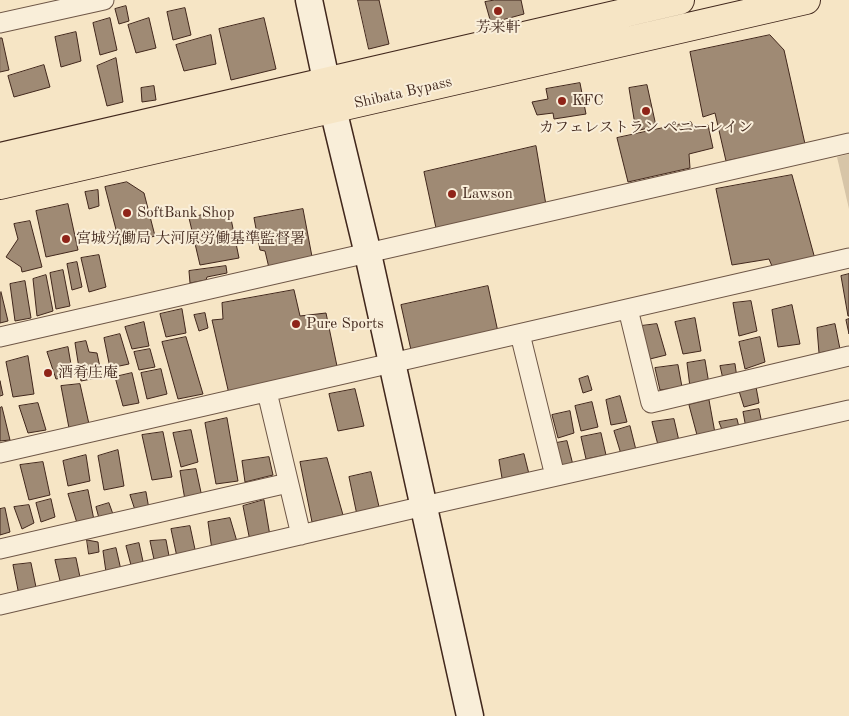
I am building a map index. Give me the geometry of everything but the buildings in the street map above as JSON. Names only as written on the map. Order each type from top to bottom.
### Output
[{"type":"highway","name":"Shibata Bypass","points":[[0,157],[326,80],[680,0]]},
{"type":"highway","name":"Shibata Bypass","points":[[0,185],[806,0]]},
{"type":"street","points":[[0,23],[104,0]]},
{"type":"street","points":[[309,0],[326,80],[368,254],[470,716]]},
{"type":"street","points":[[0,337],[849,143]]},
{"type":"street","points":[[0,453],[849,258]]},
{"type":"street","points":[[628,309],[651,403],[849,356]]},
{"type":"street","points":[[520,334],[555,476]]},
{"type":"street","points":[[267,392],[301,535]]},
{"type":"street","points":[[0,606],[424,506],[849,410]]},
{"type":"street","points":[[0,550],[288,483]]},
{"type":"shaded area","points":[[849,154],[849,209],[837,157]]},
{"type":"place","name":"芳来軒","points":[[498,11]]},
{"type":"place","name":"KFC","points":[[562,101]]},
{"type":"place","name":"カフェレストラン ペニーレイン","points":[[646,111]]},
{"type":"place","name":"Lawson","points":[[452,194]]},
{"type":"place","name":"SoftBank Shop","points":[[127,213]]},
{"type":"place","name":"宮城労働局 大河原労働基準監督署","points":[[66,239]]},
{"type":"place","name":"Pure Sports","points":[[296,324]]},
{"type":"place","name":"酒肴庄庵","points":[[48,373]]}]
